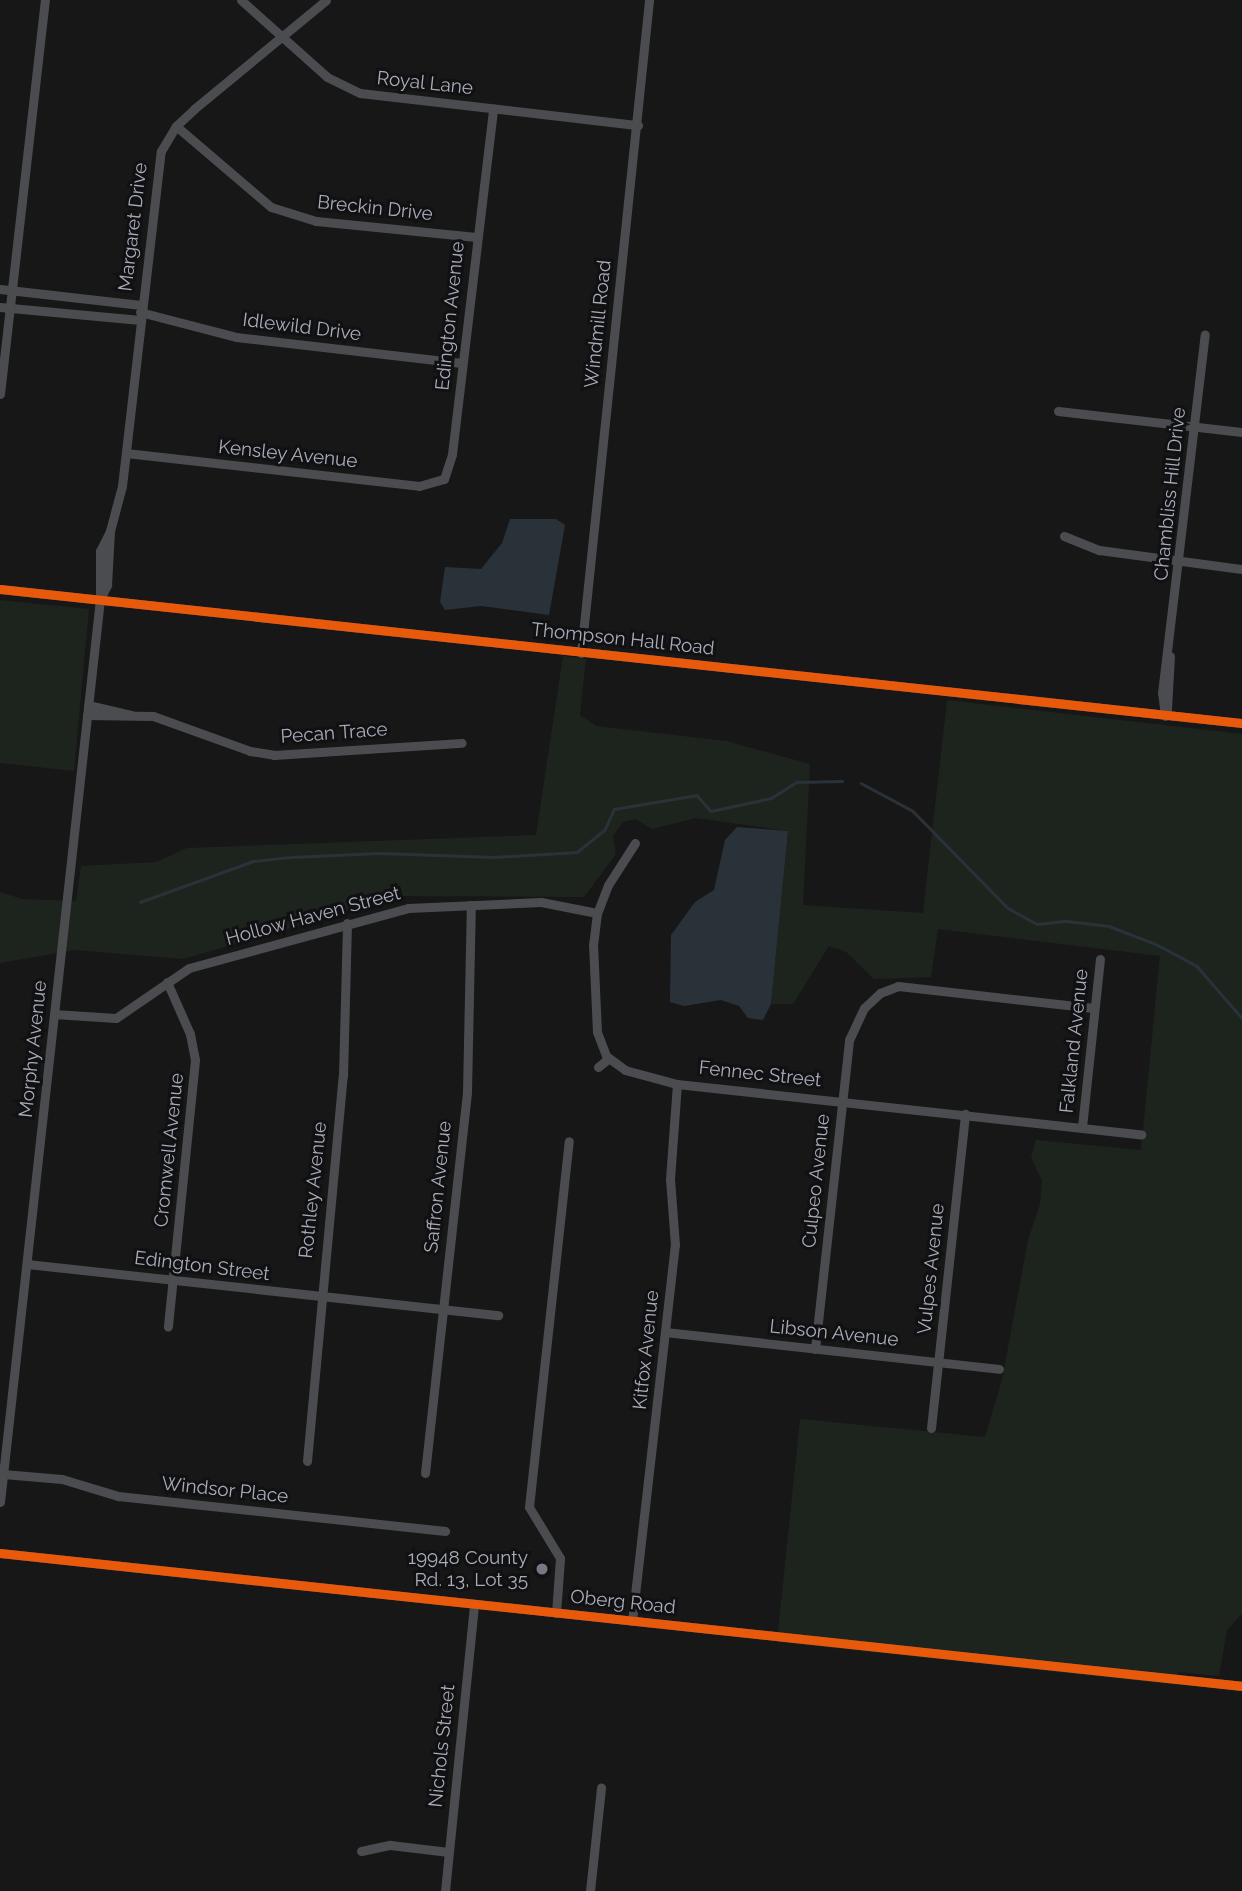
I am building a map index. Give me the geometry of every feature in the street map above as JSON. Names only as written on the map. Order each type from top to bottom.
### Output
[{"type":"street","points":[[0,394],[5,307],[12,290],[45,0]]},
{"type":"street","name":"Royal Lane","points":[[241,0],[327,78],[351,90],[638,125]]},
{"type":"street","name":"Margaret Drive","points":[[100,599],[107,585],[110,531],[126,453],[156,173],[161,151],[176,125],[326,0]]},
{"type":"street","name":"Windmill Road","points":[[581,653],[649,0]]},
{"type":"street","name":"Edington Avenue","points":[[444,479],[451,462],[493,108]]},
{"type":"street","name":"Breckin Drive","points":[[176,125],[271,207],[316,221],[476,237]]},
{"type":"street","points":[[0,289],[140,312]]},
{"type":"street","points":[[5,307],[140,312]]},
{"type":"street","name":"Idlewild Drive","points":[[140,312],[236,337],[462,363]]},
{"type":"street","name":"Chambliss Hill Drive","points":[[1165,716],[1171,693],[1170,656],[1205,335]]},
{"type":"street","points":[[1058,411],[1242,432]]},
{"type":"street","name":"Kensley Avenue","points":[[126,453],[419,486],[444,479]]},
{"type":"street","points":[[1064,536],[1099,550],[1242,569]]},
{"type":"street","name":"Thompson Hall Road","points":[[0,589],[1242,723]]},
{"type":"street","name":"Morphy Avenue","points":[[0,1502],[100,599]]},
{"type":"street","name":"Pecan Trace","points":[[88,710],[180,723],[250,751],[274,755],[462,743]]},
{"type":"street","points":[[598,1067],[609,1058],[597,1032],[595,1013],[597,913],[608,885],[635,843]]},
{"type":"street","name":"Hollow Haven Street","points":[[54,1014],[116,1018],[189,968],[408,908],[559,902],[597,913]]},
{"type":"street","name":"Saffron Avenue","points":[[425,1473],[468,1078],[471,905]]},
{"type":"street","name":"Rothley Avenue","points":[[307,1461],[319,1355],[319,1298],[343,1076],[346,923]]},
{"type":"street","name":"Falkland Avenue","points":[[1082,1127],[1100,959]]},
{"type":"street","name":"Cromwell Avenue","points":[[167,982],[190,1034],[195,1060],[168,1327]]},
{"type":"street","name":"Culpeo Avenue","points":[[815,1349],[850,1032],[864,1008],[887,989],[908,987],[1094,1008]]},
{"type":"street","name":"Fennec Street","points":[[609,1058],[635,1075],[677,1084],[1141,1133]]},
{"type":"street","name":"Kitfox Avenue","points":[[632,1621],[675,1245],[670,1180],[677,1084]]},
{"type":"street","name":"Vulpes Avenue","points":[[931,1428],[965,1114]]},
{"type":"street","points":[[556,1613],[561,1558],[529,1507],[569,1141]]},
{"type":"street","name":"Edington Street","points":[[27,1264],[319,1298],[498,1315]]},
{"type":"street","name":"Libson Avenue","points":[[666,1332],[999,1369]]},
{"type":"street","name":"Windsor Place","points":[[3,1474],[62,1479],[118,1496],[445,1531]]},
{"type":"street","name":"Oberg Road","points":[[0,1553],[1242,1686]]},
{"type":"street","name":"Nichols Street","points":[[445,1891],[474,1604]]},
{"type":"street","points":[[590,1891],[601,1788]]},
{"type":"street","points":[[361,1851],[390,1845],[449,1852]]},
{"type":"shaded area","points":[[510,519],[556,519],[565,525],[549,615],[481,606],[445,610],[440,602],[445,567],[481,569],[502,543]]},
{"type":"shaded area","points":[[0,600],[89,609],[74,771],[0,763]]},
{"type":"shaded area","points":[[563,656],[586,659],[580,715],[596,726],[726,741],[810,764],[803,905],[923,913],[947,700],[1242,734],[1242,1614],[1227,1630],[1219,1676],[1179,1672],[1178,1685],[777,1642],[800,1419],[985,1437],[1002,1380],[1028,1240],[1040,1204],[1042,1181],[1031,1157],[1036,1140],[1141,1150],[1160,956],[938,929],[931,977],[874,979],[846,952],[829,946],[793,1004],[771,1004],[788,831],[696,818],[652,829],[635,819],[623,822],[613,836],[616,854],[584,897],[401,896],[183,959],[75,950],[0,963],[0,892],[22,899],[76,901],[81,866],[156,862],[187,848],[536,835]]},
{"type":"shaded area","points":[[737,827],[788,831],[771,1004],[763,1020],[748,1018],[739,1006],[721,1000],[684,1006],[670,1002],[671,935],[695,902],[714,890],[725,840]]},
{"type":"waterway","points":[[140,902],[253,861],[379,853],[494,857],[577,852],[605,829],[614,809],[697,795],[711,811],[771,798],[797,782],[842,781]]},
{"type":"waterway","points":[[861,783],[913,811],[1008,908],[1037,924],[1067,921],[1109,926],[1156,944],[1197,966],[1242,1018]]},
{"type":"cycle path","points":[[0,589],[1242,723]]},
{"type":"cycle path","points":[[0,1553],[1242,1686]]},
{"type":"place","name":"19948 County Rd. 13, Lot 35","points":[[542,1569]]}]
